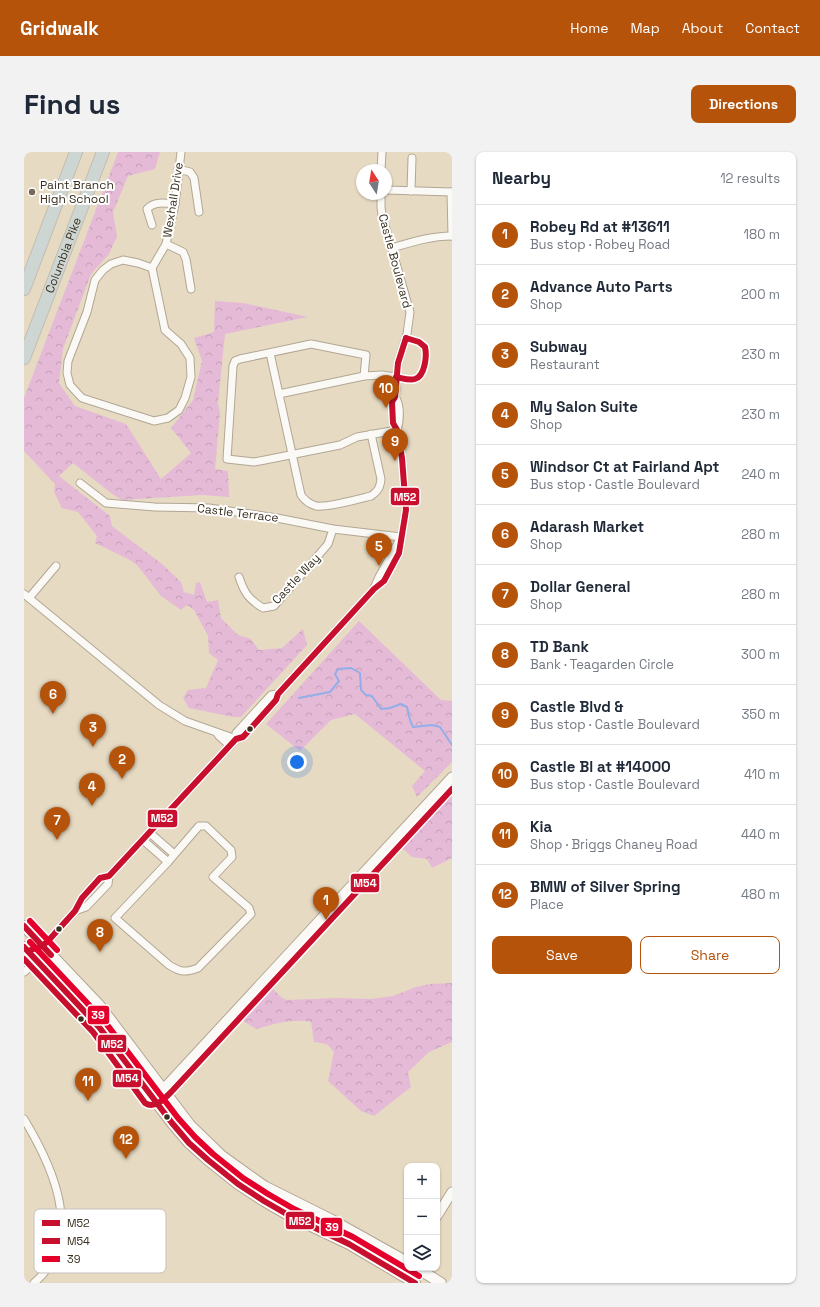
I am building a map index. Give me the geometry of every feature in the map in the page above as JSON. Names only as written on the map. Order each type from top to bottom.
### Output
[{"type":"highway","points":[[24,289],[76,152]]},
{"type":"highway","name":"Columbia Pike","points":[[24,358],[103,152]]},
{"type":"main road","points":[[24,926],[100,1006],[162,1090],[190,1125],[222,1156],[264,1186],[332,1220],[404,1260]]},
{"type":"main road","points":[[25,950],[99,1028],[151,1098],[189,1143],[208,1160],[238,1184],[290,1216],[349,1244],[415,1283]]},
{"type":"main road","points":[[422,1271],[441,1283]]},
{"type":"street","name":"Wexhall Drive","points":[[152,268],[166,244],[175,204],[181,152]]},
{"type":"street","points":[[381,164],[382,152]]},
{"type":"street","points":[[410,191],[412,158]]},
{"type":"street","points":[[178,169],[190,172],[194,178],[199,212]]},
{"type":"street","points":[[392,190],[451,192],[452,236],[430,237],[392,248]]},
{"type":"street","name":"Castle Boulevard","points":[[42,946],[75,911],[82,898],[100,878],[109,876],[236,739],[243,737],[276,700],[278,694],[374,588],[384,581],[399,553],[406,510],[397,430],[393,423],[392,402],[395,397],[398,363],[407,334],[410,312],[382,215],[381,200]]},
{"type":"street","points":[[152,225],[146,209],[149,206],[163,202],[175,204]]},
{"type":"street","points":[[166,244],[183,252],[186,259],[191,289]]},
{"type":"street","points":[[123,260],[152,268],[165,330],[180,344],[190,358],[191,377],[185,398],[179,410],[168,418],[154,421],[82,398],[70,385],[67,373],[68,361],[87,312],[95,280],[103,270],[111,264],[123,260]]},
{"type":"street","points":[[364,376],[366,355],[310,344],[235,361],[232,366],[227,459],[254,462],[340,445],[357,437],[397,430]]},
{"type":"street","points":[[270,353],[301,496],[304,500],[317,506],[326,506],[371,496],[377,492],[380,487],[380,479],[371,434]]},
{"type":"street","points":[[279,394],[364,376],[382,375],[396,377]]},
{"type":"street","name":"Castle Terrace","points":[[80,483],[106,503],[155,507],[209,508],[277,518],[333,529],[401,537]]},
{"type":"street","name":"Castle Way","points":[[239,577],[243,591],[255,604],[263,608],[274,606],[328,544],[333,529]]},
{"type":"street","points":[[56,566],[26,596],[160,705],[185,720],[236,739]]},
{"type":"street","points":[[216,731],[219,736],[230,746]]},
{"type":"street","points":[[151,1098],[162,1090],[452,777]]},
{"type":"street","points":[[199,826],[206,826],[231,850],[232,857],[213,876],[249,908],[251,914],[198,968],[188,972],[178,971],[169,965],[115,918],[168,862],[199,826]]},
{"type":"street","points":[[150,833],[174,854]]},
{"type":"street","points":[[143,840],[168,862]]},
{"type":"street","points":[[25,950],[42,946]]},
{"type":"street","points":[[24,972],[37,961],[42,946]]},
{"type":"street","points":[[24,1119],[37,1140],[49,1167],[61,1209]]},
{"type":"street","points":[[440,1211],[452,1192]]},
{"type":"street","points":[[400,1273],[404,1267]]},
{"type":"street","points":[[34,1283],[45,1273]]},
{"type":"green space","points":[[118,152],[160,152],[155,169],[128,176],[113,212],[117,236],[109,254],[91,274],[63,349],[59,383],[75,406],[126,424],[161,479],[191,453],[171,428],[193,400],[202,361],[194,338],[214,332],[215,301],[243,303],[308,317],[225,334],[218,403],[220,413],[215,469],[228,471],[229,497],[202,495],[122,500],[112,494],[73,463],[59,476],[110,516],[112,526],[162,564],[181,582],[184,592],[194,595],[196,583],[200,582],[207,602],[218,600],[221,618],[238,635],[251,639],[259,650],[282,648],[303,629],[307,645],[241,717],[233,717],[189,708],[183,698],[188,690],[206,688],[218,660],[209,653],[208,636],[194,610],[187,605],[181,610],[161,596],[137,565],[95,543],[97,536],[78,512],[62,508],[54,492],[55,484],[24,451],[24,398]]},
{"type":"green space","points":[[359,621],[441,700],[452,701],[452,762],[417,797],[412,786],[425,771],[355,714],[331,720],[300,751],[266,724]]},
{"type":"green space","points":[[452,793],[452,858],[432,868],[427,859],[412,857],[401,847]]},
{"type":"green space","points":[[452,983],[452,1042],[429,1052],[408,1072],[411,1087],[374,1116],[361,1111],[328,1081],[334,1052],[327,1044],[314,1042],[311,1022],[290,1021],[256,1029],[242,1020],[272,988],[282,998],[287,1000],[337,998],[371,999],[393,996],[416,987],[430,984]]},
{"type":"waterway","points":[[299,698],[330,692],[339,681],[335,674],[338,669],[351,668],[360,673],[361,690],[366,695],[372,696],[381,709],[390,708],[401,704],[407,707],[413,727],[432,725],[440,727],[452,745]]},
{"type":"transit line","name":"M52","points":[[396,377],[413,380],[418,377],[423,370],[426,355],[425,347],[419,342],[406,338]]},
{"type":"transit line","name":"M52","points":[[28,951],[42,946],[48,941],[75,911],[82,898],[100,878],[109,876],[236,739],[243,737],[276,700],[278,694],[374,589],[384,581],[399,553],[406,510],[402,458],[397,430],[393,423],[392,402],[395,397],[398,363],[406,338]]},
{"type":"transit line","name":"M54","points":[[24,959],[93,1032],[145,1103],[149,1105],[156,1104],[164,1099],[173,1090],[452,789]]},
{"type":"transit line","name":"39","points":[[30,921],[57,950]]},
{"type":"transit line","name":"M52","points":[[24,926],[51,955]]},
{"type":"transit line","name":"39","points":[[30,942],[105,1022],[178,1118],[213,1154],[243,1178],[268,1194],[294,1209],[353,1237],[419,1276]]},
{"type":"transit line","name":"M52","points":[[24,947],[99,1027],[172,1123],[189,1143],[208,1160],[238,1184],[264,1201],[290,1216],[349,1244],[415,1283]]},
{"type":"place","name":"Paint Branch High School","points":[[32,192]]},
{"type":"place","name":"Castle Bl at #14000","points":[[386,408]]},
{"type":"place","name":"Castle Blvd &","points":[[395,461]]},
{"type":"place","name":"Windsor Ct at Fairland Apt","points":[[379,566]]},
{"type":"place","name":"Adarash Market","points":[[53,714]]},
{"type":"place","name":"Subway","points":[[93,747]]},
{"type":"place","name":"Advance Auto Parts","points":[[122,779]]},
{"type":"place","name":"My Salon Suite","points":[[92,806]]},
{"type":"place","name":"Dollar General","points":[[57,840]]},
{"type":"place","name":"Robey Rd at #13611","points":[[326,920]]},
{"type":"place","name":"TD Bank","points":[[100,952]]},
{"type":"place","name":"Kia","points":[[88,1101]]},
{"type":"place","name":"BMW of Silver Spring","points":[[126,1159]]}]
